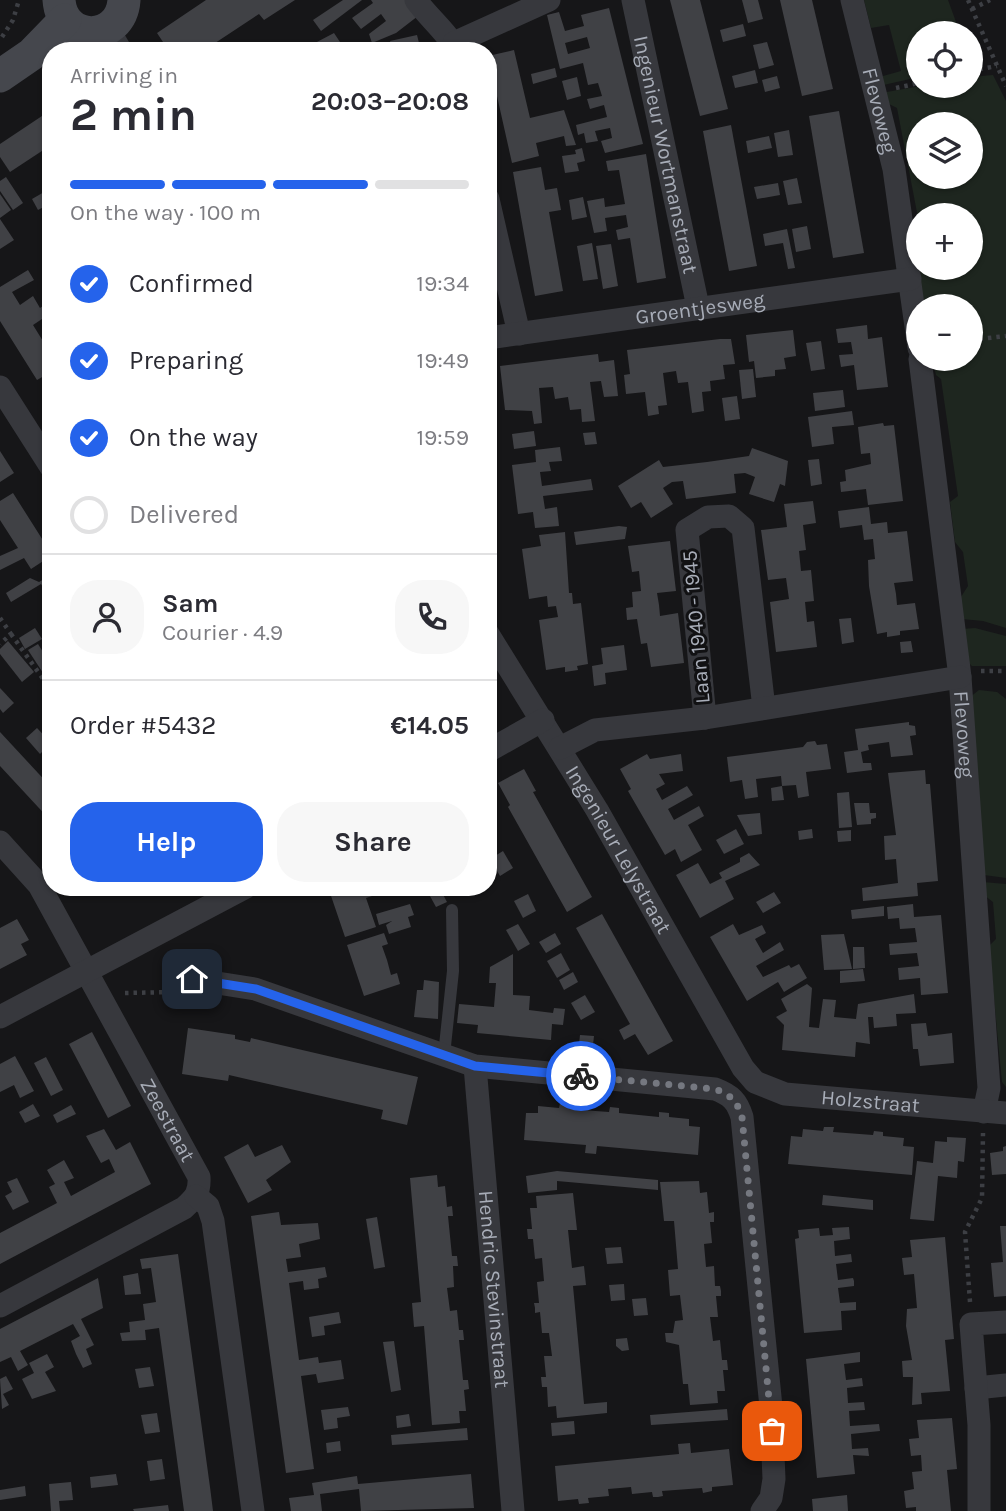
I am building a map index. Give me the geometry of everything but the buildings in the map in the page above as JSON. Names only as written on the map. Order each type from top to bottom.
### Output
[{"type":"street","points":[[0,76],[32,54],[62,10],[81,32],[115,40],[124,0]]},
{"type":"street","points":[[416,0],[450,42]]},
{"type":"street","points":[[465,42],[549,0]]},
{"type":"street","name":"Ingenieur Wortmanstraat","points":[[633,0],[698,307]]},
{"type":"street","name":"Flevoweg","points":[[852,0],[894,169],[906,252]]},
{"type":"street","points":[[497,238],[519,334]]},
{"type":"street","name":"Groentjesweg","points":[[497,337],[906,280]]},
{"type":"street","name":"Flevoweg","points":[[922,371],[960,677],[989,1088],[995,1113]]},
{"type":"street","points":[[0,387],[42,453]]},
{"type":"street","name":"Laan 1940 - 1945","points":[[705,718],[687,530],[708,517],[729,516],[743,528],[764,708]]},
{"type":"street","name":"Ingenieur Lelystraat","points":[[497,648],[560,748],[743,1068]]},
{"type":"street","name":"Laan 1940 - 1945","points":[[560,748],[595,730],[705,718],[960,677]]},
{"type":"street","points":[[497,746],[543,720]]},
{"type":"street","name":"Zeestraat","points":[[0,842],[42,891]]},
{"type":"street","name":"Zeestraat","points":[[45,896],[199,1177],[197,1196],[208,1206],[213,1221],[253,1511]]},
{"type":"street","points":[[0,1017],[229,896]]},
{"type":"street","points":[[192,979],[256,989],[475,1066],[715,1089],[727,1094],[737,1103],[742,1117],[771,1407],[774,1479],[771,1498],[762,1511]]},
{"type":"street","name":"Hendric Stevinstraat","points":[[475,1066],[513,1511]]},
{"type":"street","name":"Holzstraat","points":[[743,1068],[755,1082],[785,1094],[995,1113]]},
{"type":"street","points":[[0,1306],[184,1208],[197,1196]]},
{"type":"street","points":[[979,1511],[976,1388],[971,1324],[1006,1322]]},
{"type":"street","points":[[976,1388],[1006,1385]]},
{"type":"lane","points":[[444,1055],[453,971],[452,910]]},
{"type":"path","points":[[0,38],[13,20],[19,0]]},
{"type":"path","points":[[968,0],[1006,86]]},
{"type":"path","points":[[972,9],[990,0]]},
{"type":"path","points":[[983,69],[997,66]]},
{"type":"path","points":[[983,339],[1006,336]]},
{"type":"path","points":[[0,618],[42,677]]},
{"type":"path","points":[[0,644],[11,634]]},
{"type":"path","points":[[101,1002],[129,991],[175,993],[192,979]]},
{"type":"path","points":[[971,1324],[965,1231],[982,1198],[995,1113]]},
{"type":"shaded area","points":[[864,0],[948,0],[956,21],[906,21],[906,80],[879,86],[883,76],[901,71],[889,25],[871,28]]},
{"type":"shaded area","points":[[993,75],[1006,101],[1006,628],[983,621],[962,619],[959,600],[968,586],[963,552],[955,542],[950,502],[958,496],[941,379],[935,371],[983,371],[983,294],[921,294],[919,280],[983,280],[983,203],[915,203],[912,189],[983,189],[983,112],[906,112],[906,155],[897,108],[883,101],[881,93],[906,89],[906,98],[983,98],[983,76]]},
{"type":"shaded area","points":[[975,628],[1006,636],[1006,666],[972,666],[966,660],[962,629]]},
{"type":"shaded area","points":[[979,690],[997,692],[1006,699],[1006,878],[984,875],[969,698]]},
{"type":"shaded area","points":[[983,882],[1006,884],[1006,1087],[1002,1082],[989,946],[996,939],[993,902],[984,895]]},
{"type":"way so far","points":[[581,1076],[715,1089],[727,1094],[737,1103],[742,1117],[772,1431]]},
{"type":"route","points":[[192,979],[256,989],[475,1066],[581,1076]]}]
